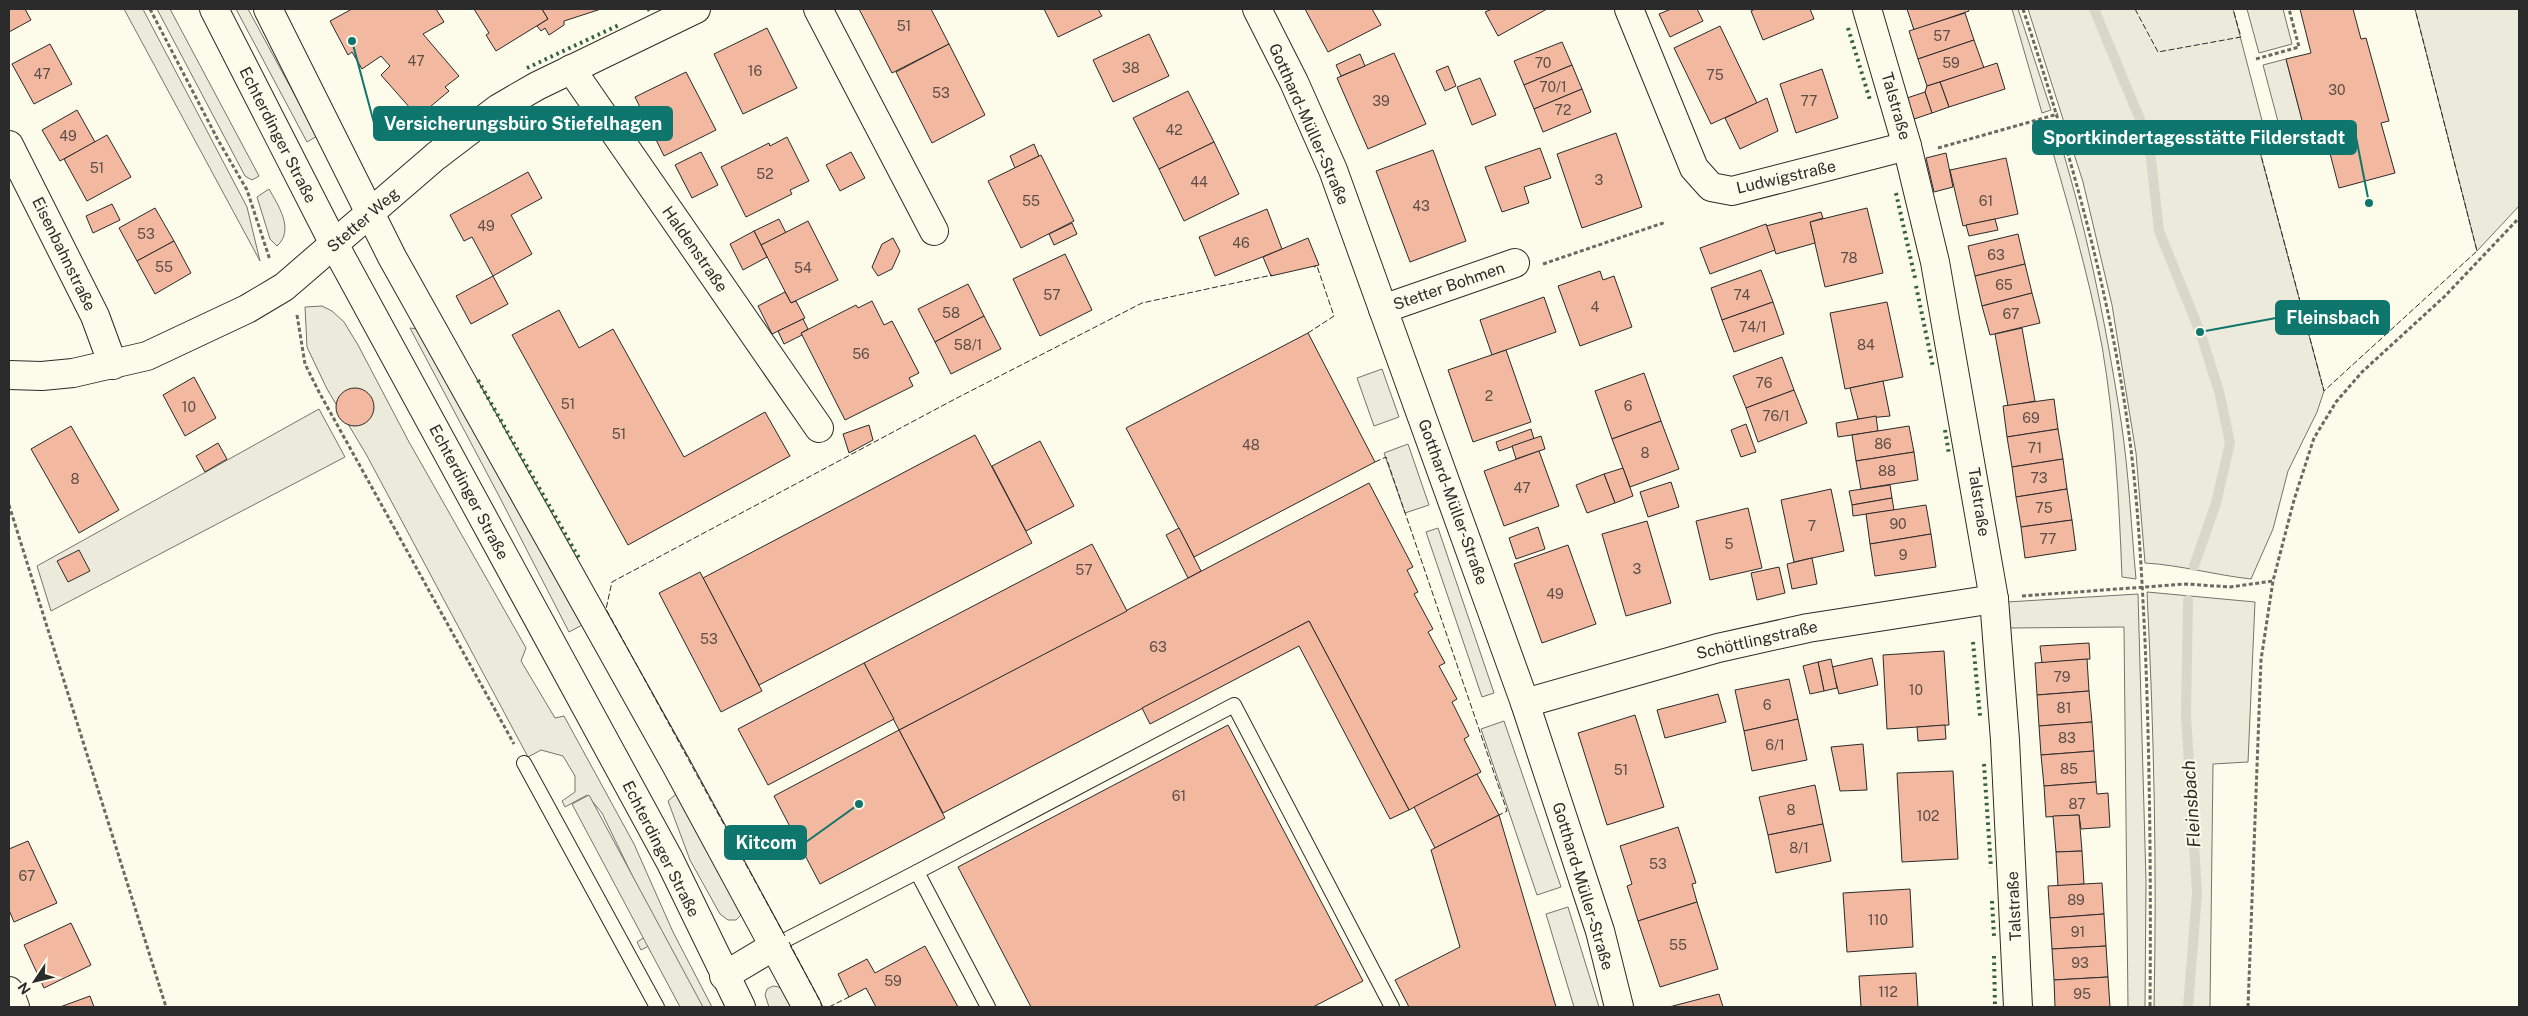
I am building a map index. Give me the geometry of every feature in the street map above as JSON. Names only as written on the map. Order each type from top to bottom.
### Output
[{"type":"street","name":"Echterdinger Straße","points":[[214,9],[335,246],[666,853],[724,976],[741,1007]]},
{"type":"street","points":[[268,9],[370,213],[433,333],[675,763],[807,1007]]},
{"type":"street","name":"Stetter Weg","points":[[9,374],[58,374],[113,365],[147,356],[175,345],[284,287],[335,246],[370,213],[458,139],[499,108],[571,69],[696,9]]},
{"type":"street","points":[[818,9],[934,231]]},
{"type":"street","name":"Gotthard-Müller-Straße","points":[[1257,9],[1294,82],[1333,170],[1525,702],[1600,931],[1619,1007]]},
{"type":"street","name":"Ludwigstraße","points":[[1629,9],[1694,168],[1711,187],[1732,191],[1908,151]]},
{"type":"street","name":"Talstraße","points":[[1867,9],[1908,151],[1936,262],[1994,599],[2005,740],[2018,1007]]},
{"type":"street","name":"Haldenstraße","points":[[571,69],[819,428]]},
{"type":"street","name":"Eisenbahnstraße","points":[[9,145],[94,316],[113,365]]},
{"type":"street","name":"Stetter Bohmen","points":[[1383,309],[1515,263]]},
{"type":"street","name":"Schöttlingstraße","points":[[1525,702],[1718,648],[1808,628],[1994,599]]},
{"type":"street","points":[[724,976],[774,946]]},
{"type":"street","points":[[9,992],[15,1007]]},
{"type":"lane","points":[[774,946],[1234,706],[1392,1007]]},
{"type":"lane","points":[[524,763],[657,1007]]},
{"type":"lane","points":[[917,872],[988,1007]]},
{"type":"path","points":[[150,9],[218,140],[248,190],[268,256],[297,316],[299,339],[305,364],[524,763]]},
{"type":"path","points":[[2023,9],[2058,114],[2102,280],[2132,457],[2142,587],[2149,726],[2150,1007]]},
{"type":"path","points":[[2256,59],[2300,47],[2289,9]]},
{"type":"path","points":[[1908,151],[2058,114]]},
{"type":"path","points":[[2248,1007],[2261,660],[2273,581],[2294,500],[2314,438],[2336,402],[2362,372],[2451,289],[2519,218]]},
{"type":"path","points":[[1515,263],[1543,264],[1666,222]]},
{"type":"path","points":[[9,504],[166,1007]]},
{"type":"path","points":[[1994,599],[2186,584],[2230,587],[2273,581]]},
{"type":"shaded area","points":[[124,9],[143,9],[247,207],[260,261]]},
{"type":"shaded area","points":[[157,9],[170,9],[259,176],[252,180],[245,176]]},
{"type":"shaded area","points":[[236,9],[248,9],[317,136],[307,142]]},
{"type":"shaded area","points":[[2012,9],[2018,9],[2051,110],[2042,113]]},
{"type":"shaded area","points":[[2028,9],[2233,9],[2265,132],[2255,134],[2324,391],[2317,412],[2288,471],[2273,529],[2251,579],[2145,563],[2136,453],[2112,305],[2083,182]]},
{"type":"shaded area","points":[[2247,9],[2283,9],[2292,44],[2259,53]]},
{"type":"shaded area","points":[[2415,9],[2519,9],[2519,206],[2477,251]]},
{"type":"shaded area","points":[[2286,59],[2308,143],[2285,148],[2263,65]]},
{"type":"shaded area","points":[[2054,122],[2085,233],[2115,383],[2124,441],[2136,579],[2122,577],[2116,461],[2102,346],[2069,207],[2045,125]]},
{"type":"shaded area","points":[[269,189],[280,210],[285,225],[285,233],[277,246],[270,239],[257,197]]},
{"type":"shaded area","points":[[322,306],[332,311],[344,322],[358,345],[409,442],[526,648],[521,661],[555,718],[564,716],[634,844],[673,932],[712,1007],[700,1007],[664,938],[641,950],[637,942],[658,929],[602,813],[587,795],[565,807],[562,801],[575,792],[575,776],[563,756],[541,750],[528,757],[366,454],[327,389],[307,347],[305,307]]},
{"type":"shaded area","points":[[410,328],[418,329],[586,623],[569,632]]},
{"type":"shaded area","points":[[1382,369],[1399,417],[1374,426],[1357,378]]},
{"type":"shaded area","points":[[319,409],[345,457],[51,611],[37,566]]},
{"type":"shaded area","points":[[1408,444],[1429,505],[1405,513],[1384,453]]},
{"type":"shaded area","points":[[1438,528],[1494,693],[1482,697],[1426,532]]},
{"type":"shaded area","points":[[2147,592],[2255,602],[2248,762],[2213,764],[2210,1007],[2154,1007],[2154,800]]},
{"type":"shaded area","points":[[2138,594],[2146,881],[2145,1007],[2128,1007],[2124,627],[2009,628],[2007,602]]},
{"type":"shaded area","points":[[1504,721],[1561,887],[1537,895],[1481,729]]},
{"type":"shaded area","points":[[676,794],[681,796],[742,914],[736,920],[728,920],[720,914],[690,860],[668,801]]},
{"type":"shaded area","points":[[589,795],[703,1007],[680,1007],[572,804]]},
{"type":"shaded area","points":[[1568,907],[1599,1007],[1574,1007],[1546,914]]},
{"type":"shaded area","points":[[773,986],[783,990],[793,1007],[769,1007],[765,995],[767,989]]},
{"type":"building","points":[[9,9],[25,9],[31,20],[9,32]]},
{"type":"building","points":[[352,9],[436,9],[444,22],[423,34],[459,76],[445,87],[449,91],[418,117],[381,75],[390,66],[381,56],[362,69],[352,52],[348,55],[330,21]]},
{"type":"building","points":[[474,9],[542,9],[548,19],[496,51],[486,35],[489,33]]},
{"type":"building","points":[[542,9],[601,9],[564,21],[564,25],[549,35],[545,28],[541,31],[537,26],[548,19]]},
{"type":"building","points":[[859,9],[931,9],[949,44],[892,73]]},
{"type":"building","points":[[1044,9],[1098,9],[1102,16],[1058,37]]},
{"type":"building","points":[[1305,9],[1372,9],[1381,25],[1328,52]]},
{"type":"building","points":[[1492,9],[1547,9],[1498,36],[1485,12]]},
{"type":"building","points":[[1671,9],[1697,9],[1703,21],[1670,37],[1659,14]]},
{"type":"building","points":[[1755,9],[1810,9],[1814,19],[1763,40],[1751,11]]},
{"type":"building","points":[[1907,9],[1968,9],[1969,11],[1914,30]]},
{"type":"building","points":[[2300,9],[2353,9],[2361,39],[2366,38],[2389,121],[2381,123],[2395,173],[2339,188],[2326,138],[2308,143],[2286,59],[2311,53]]},
{"type":"building","points":[[1965,13],[1974,40],[1918,59],[1909,31]]},
{"type":"building","points":[[1720,26],[1757,103],[1711,124],[1674,48]]},
{"type":"building","points":[[767,28],[797,88],[743,114],[714,54]]},
{"type":"building","points":[[1149,34],[1169,76],[1113,102],[1093,60]]},
{"type":"building","points":[[1974,40],[1984,68],[1927,86],[1918,59]]},
{"type":"building","points":[[1562,42],[1572,65],[1524,85],[1514,61]]},
{"type":"building","points":[[50,44],[72,84],[34,104],[12,64]]},
{"type":"building","points":[[949,44],[985,115],[932,143],[896,72]]},
{"type":"building","points":[[1394,53],[1426,124],[1368,149],[1337,78]]},
{"type":"building","points":[[1360,54],[1365,66],[1341,76],[1336,65]]},
{"type":"building","points":[[1997,63],[2005,89],[1949,107],[1940,82]]},
{"type":"building","points":[[1572,65],[1582,89],[1534,109],[1524,85]]},
{"type":"building","points":[[1448,66],[1456,86],[1445,91],[1436,71]]},
{"type":"building","points":[[1822,69],[1838,118],[1796,133],[1780,84]]},
{"type":"building","points":[[686,72],[716,130],[664,156],[635,97]]},
{"type":"building","points":[[1480,78],[1496,115],[1472,125],[1457,87]]},
{"type":"building","points":[[1940,82],[1949,107],[1932,113],[1925,92],[1927,86]]},
{"type":"building","points":[[1582,89],[1591,112],[1543,132],[1534,109]]},
{"type":"building","points":[[1188,91],[1214,142],[1159,169],[1133,118]]},
{"type":"building","points":[[1925,92],[1932,113],[1914,119],[1907,98]]},
{"type":"building","points":[[1767,98],[1778,131],[1740,149],[1725,118]]},
{"type":"building","points":[[77,110],[95,142],[60,161],[42,130]]},
{"type":"building","points":[[1616,133],[1642,207],[1582,228],[1557,154]]},
{"type":"building","points":[[107,135],[131,177],[87,201],[64,159]]},
{"type":"building","points":[[787,137],[809,181],[790,190],[792,194],[746,217],[721,167],[769,143],[770,146]]},
{"type":"building","points":[[1214,142],[1239,194],[1184,221],[1159,169]]},
{"type":"building","points":[[1034,144],[1039,156],[1015,168],[1010,156]]},
{"type":"building","points":[[1540,148],[1551,178],[1524,187],[1529,203],[1502,212],[1485,167]]},
{"type":"building","points":[[1433,150],[1466,241],[1410,262],[1376,171]]},
{"type":"building","points":[[701,152],[718,185],[692,198],[675,165]]},
{"type":"building","points":[[851,152],[865,178],[840,191],[826,165]]},
{"type":"building","points":[[1946,153],[1953,187],[1934,192],[1926,158]]},
{"type":"building","points":[[1041,155],[1074,221],[1021,248],[988,181]]},
{"type":"building","points":[[2006,158],[2018,214],[1963,226],[1950,170]]},
{"type":"building","points":[[528,172],[542,198],[511,215],[532,254],[493,276],[472,237],[464,241],[450,215]]},
{"type":"building","points":[[112,204],[120,220],[93,233],[86,216]]},
{"type":"building","points":[[155,208],[174,241],[137,261],[119,228]]},
{"type":"building","points":[[1867,208],[1883,273],[1825,287],[1810,222]]},
{"type":"building","points":[[1267,209],[1282,249],[1215,276],[1199,237]]},
{"type":"building","points":[[1821,212],[1823,218],[1810,222],[1815,243],[1776,254],[1766,226]]},
{"type":"building","points":[[779,219],[786,233],[761,245],[754,231]]},
{"type":"building","points":[[1995,219],[1998,230],[1969,236],[1966,225]]},
{"type":"building","points":[[808,221],[838,280],[791,303],[761,245]]},
{"type":"building","points":[[1072,223],[1077,234],[1054,245],[1049,234]]},
{"type":"building","points":[[1766,224],[1775,250],[1710,274],[1700,248]]},
{"type":"building","points":[[754,231],[767,257],[743,270],[730,244]]},
{"type":"building","points":[[2018,234],[2025,264],[1975,276],[1968,246]]},
{"type":"building","points":[[893,238],[900,251],[892,269],[878,276],[872,267],[882,244]]},
{"type":"building","points":[[1308,238],[1319,265],[1271,276],[1263,257]]},
{"type":"building","points":[[174,241],[191,273],[155,294],[137,261]]},
{"type":"building","points":[[1065,254],[1092,310],[1040,336],[1013,279]]},
{"type":"building","points":[[2025,264],[2032,293],[1982,306],[1975,276]]},
{"type":"building","points":[[1761,270],[1773,302],[1722,320],[1711,288]]},
{"type":"building","points":[[1600,271],[1603,280],[1614,276],[1632,327],[1580,346],[1558,286]]},
{"type":"building","points":[[493,276],[508,304],[471,324],[456,296]]},
{"type":"building","points":[[968,284],[984,316],[935,342],[918,309]]},
{"type":"building","points":[[785,292],[791,303],[796,301],[805,318],[772,334],[758,306]]},
{"type":"building","points":[[2032,293],[2040,323],[1990,335],[1982,306]]},
{"type":"building","points":[[1544,297],[1556,332],[1492,355],[1480,320]]},
{"type":"building","points":[[872,301],[884,325],[892,321],[919,373],[909,378],[913,386],[845,420],[801,333],[856,305],[858,308]]},
{"type":"building","points":[[1773,302],[1784,334],[1734,352],[1722,320]]},
{"type":"building","points":[[1887,302],[1903,377],[1845,389],[1830,313]]},
{"type":"building","points":[[559,310],[579,348],[613,329],[684,457],[765,412],[790,456],[628,545],[512,335]]},
{"type":"building","points":[[984,316],[1001,349],[951,374],[935,342]]},
{"type":"building","points":[[803,319],[808,329],[801,333],[802,335],[784,344],[778,331]]},
{"type":"building","points":[[2022,328],[2035,401],[2008,406],[1995,334]]},
{"type":"building","points":[[1308,333],[1375,462],[1194,557],[1126,428]]},
{"type":"building","points":[[1506,350],[1531,422],[1473,442],[1448,370]]},
{"type":"building","points":[[1782,357],[1794,390],[1746,408],[1733,376]]},
{"type":"building","points":[[1644,373],[1661,421],[1612,439],[1595,391]]},
{"type":"building","points":[[194,377],[216,418],[185,436],[163,395]]},
{"type":"building","points":[[1883,381],[1890,416],[1858,419],[1850,388]]},
{"type":"building","points":[[355,388],[369,393],[374,407],[369,421],[355,426],[341,421],[336,407],[341,393]]},
{"type":"building","points":[[1794,390],[1807,423],[1758,442],[1746,408]]},
{"type":"building","points":[[2054,399],[2058,429],[2007,437],[2003,406]]},
{"type":"building","points":[[1876,416],[1878,431],[1838,437],[1836,423]]},
{"type":"building","points":[[1661,421],[1679,469],[1630,487],[1612,439]]},
{"type":"building","points":[[1746,424],[1756,452],[1741,457],[1731,430]]},
{"type":"building","points":[[869,425],[873,440],[849,453],[843,434]]},
{"type":"building","points":[[71,426],[119,510],[79,533],[31,449]]},
{"type":"building","points":[[1909,426],[1914,452],[1856,461],[1852,435]]},
{"type":"building","points":[[1531,429],[1534,439],[1499,451],[1496,442]]},
{"type":"building","points":[[2058,429],[2063,459],[2012,467],[2007,437]]},
{"type":"building","points":[[975,435],[1032,543],[759,685],[703,578]]},
{"type":"building","points":[[1541,436],[1545,449],[1516,459],[1512,446]]},
{"type":"building","points":[[1040,441],[1074,506],[1026,531],[992,466]]},
{"type":"building","points":[[218,443],[227,459],[205,472],[196,456]]},
{"type":"building","points":[[1539,451],[1559,506],[1504,526],[1484,471]]},
{"type":"building","points":[[1914,452],[1918,480],[1861,489],[1856,461]]},
{"type":"building","points":[[2063,459],[2067,489],[2016,497],[2012,467]]},
{"type":"building","points":[[1623,468],[1633,496],[1615,503],[1604,474]]},
{"type":"building","points":[[1604,474],[1615,503],[1587,513],[1576,485]]},
{"type":"building","points":[[1671,482],[1679,507],[1648,517],[1640,492]]},
{"type":"building","points":[[1369,483],[1413,567],[1407,570],[1418,592],[1414,594],[1433,629],[1428,632],[1445,663],[1439,666],[1457,699],[1452,702],[1469,736],[1464,739],[1481,772],[1409,810],[1309,621],[943,813],[899,730]]},
{"type":"building","points":[[1890,485],[1892,498],[1852,505],[1849,491]]},
{"type":"building","points":[[1831,489],[1844,551],[1794,562],[1781,500]]},
{"type":"building","points":[[2067,489],[2072,520],[2021,527],[2016,497]]},
{"type":"building","points":[[1892,498],[1894,510],[1853,516],[1852,505]]},
{"type":"building","points":[[1926,505],[1931,534],[1870,544],[1866,514]]},
{"type":"building","points":[[1748,508],[1762,568],[1710,580],[1696,521]]},
{"type":"building","points":[[2072,520],[2076,550],[2025,558],[2021,527]]},
{"type":"building","points":[[1647,521],[1671,603],[1626,616],[1602,534]]},
{"type":"building","points":[[1538,527],[1545,549],[1516,559],[1509,538]]},
{"type":"building","points":[[1179,528],[1201,571],[1188,578],[1166,535]]},
{"type":"building","points":[[1931,534],[1936,567],[1875,576],[1870,544]]},
{"type":"building","points":[[1092,544],[1127,611],[899,730],[864,663]]},
{"type":"building","points":[[1568,545],[1596,624],[1542,643],[1514,564]]},
{"type":"building","points":[[79,550],[90,571],[68,582],[57,561]]},
{"type":"building","points":[[1812,558],[1817,584],[1792,589],[1787,564]]},
{"type":"building","points":[[1779,567],[1785,593],[1757,600],[1751,573]]},
{"type":"building","points":[[700,572],[762,691],[721,712],[659,593]]},
{"type":"building","points":[[1309,621],[1409,810],[1390,819],[1299,646],[1150,724],[1142,708]]},
{"type":"building","points":[[2089,643],[2090,659],[2042,663],[2040,646]]},
{"type":"building","points":[[1944,651],[1949,725],[1887,729],[1883,655]]},
{"type":"building","points":[[1872,658],[1878,685],[1839,694],[1832,667]]},
{"type":"building","points":[[1831,659],[1837,688],[1824,691],[1818,662]]},
{"type":"building","points":[[2087,659],[2089,691],[2037,695],[2035,663]]},
{"type":"building","points":[[1818,662],[1824,691],[1810,694],[1803,666]]},
{"type":"building","points":[[864,663],[894,719],[768,785],[738,729]]},
{"type":"building","points":[[1789,679],[1798,719],[1744,731],[1735,690]]},
{"type":"building","points":[[2089,691],[2092,722],[2039,726],[2037,695]]},
{"type":"building","points":[[1718,694],[1726,722],[1665,738],[1657,710]]},
{"type":"building","points":[[1635,715],[1664,807],[1607,825],[1578,733]]},
{"type":"building","points":[[1798,719],[1807,760],[1752,771],[1744,731]]},
{"type":"building","points":[[2092,722],[2094,751],[2041,755],[2039,726]]},
{"type":"building","points":[[1228,725],[1363,981],[1313,1007],[1031,1007],[958,867]]},
{"type":"building","points":[[1945,725],[1946,739],[1918,741],[1917,727]]},
{"type":"building","points":[[899,730],[945,818],[820,884],[774,796]]},
{"type":"building","points":[[1863,744],[1867,790],[1840,791],[1831,747]]},
{"type":"building","points":[[2094,751],[2096,782],[2044,786],[2041,755]]},
{"type":"building","points":[[1953,771],[1958,859],[1902,862],[1897,773]]},
{"type":"building","points":[[1477,774],[1499,815],[1435,848],[1414,807]]},
{"type":"building","points":[[2096,782],[2097,794],[2108,793],[2110,827],[2081,829],[2079,815],[2046,817],[2044,786]]},
{"type":"building","points":[[1815,785],[1823,824],[1768,835],[1759,797]]},
{"type":"building","points":[[1499,815],[1556,1007],[1409,1007],[1395,980],[1460,947],[1431,850]]},
{"type":"building","points":[[2079,815],[2082,851],[2056,852],[2053,816]]},
{"type":"building","points":[[1823,824],[1831,861],[1776,873],[1768,835]]},
{"type":"building","points":[[1678,827],[1696,883],[1692,884],[1697,902],[1638,921],[1627,886],[1632,884],[1620,846]]},
{"type":"building","points":[[28,841],[57,903],[14,922],[9,910],[9,849]]},
{"type":"building","points":[[2082,851],[2084,884],[2058,886],[2056,852]]},
{"type":"building","points":[[2102,883],[2104,914],[2050,918],[2048,886]]},
{"type":"building","points":[[1910,889],[1913,947],[1847,952],[1843,893]]},
{"type":"building","points":[[1697,902],[1718,969],[1660,987],[1638,921]]},
{"type":"building","points":[[2104,914],[2106,946],[2052,949],[2050,918]]},
{"type":"building","points":[[71,923],[91,965],[44,988],[24,945]]},
{"type":"building","points":[[925,946],[958,1007],[876,1007],[866,988],[849,997],[838,974],[867,959],[875,973]]},
{"type":"building","points":[[2106,946],[2108,977],[2054,980],[2052,949]]},
{"type":"building","points":[[1916,973],[1918,1007],[1861,1007],[1859,976]]},
{"type":"building","points":[[2108,977],[2110,1007],[2055,1007],[2054,980]]},
{"type":"building","points":[[1719,994],[1723,1007],[1669,1007]]},
{"type":"building","points":[[90,996],[94,1007],[60,1007]]},
{"type":"waterway","name":"Fleinsbach","points":[[2094,9],[2149,141],[2159,231],[2200,332],[2219,391],[2230,443],[2216,503],[2194,566]]},
{"type":"waterway","name":"Fleinsbach","points":[[2188,600],[2186,715],[2197,893],[2188,1007]]},
{"type":"hedge","points":[[527,68],[619,25]]},
{"type":"hedge","points":[[1848,28],[1870,100]]},
{"type":"hedge","points":[[1896,193],[1915,278]]},
{"type":"hedge","points":[[1916,286],[1933,367]]},
{"type":"hedge","points":[[478,380],[580,560]]},
{"type":"hedge","points":[[1945,430],[1949,454]]},
{"type":"hedge","points":[[1973,642],[1980,716]]},
{"type":"hedge","points":[[1984,764],[1991,868]]},
{"type":"hedge","points":[[1992,901],[1994,936]]},
{"type":"hedge","points":[[1994,956],[1995,1007]]},
{"type":"fence","points":[[2135,9],[2158,52],[2241,37],[2233,9]]},
{"type":"fence","points":[[2308,143],[2261,155],[2324,391],[2477,251],[2415,9]]},
{"type":"fence","points":[[1308,333],[1334,316],[1317,266],[1314,267]]},
{"type":"fence","points":[[785,936],[606,609],[612,582],[955,399],[1142,303],[1272,275]]},
{"type":"fence","points":[[1375,462],[1386,457],[1507,811],[1499,815]]},
{"type":"fence","points":[[789,942],[823,1007]]},
{"type":"fence","points":[[829,1007],[849,997]]},
{"type":"place","name":"Versicherungsbüro Stiefelhagen","points":[[352,41]]},
{"type":"place","name":"Sportkindertagesstätte Filderstadt","points":[[2369,203]]},
{"type":"place","name":"Fleinsbach","points":[[2200,332]]},
{"type":"place","name":"Kitcom","points":[[859,804]]}]
